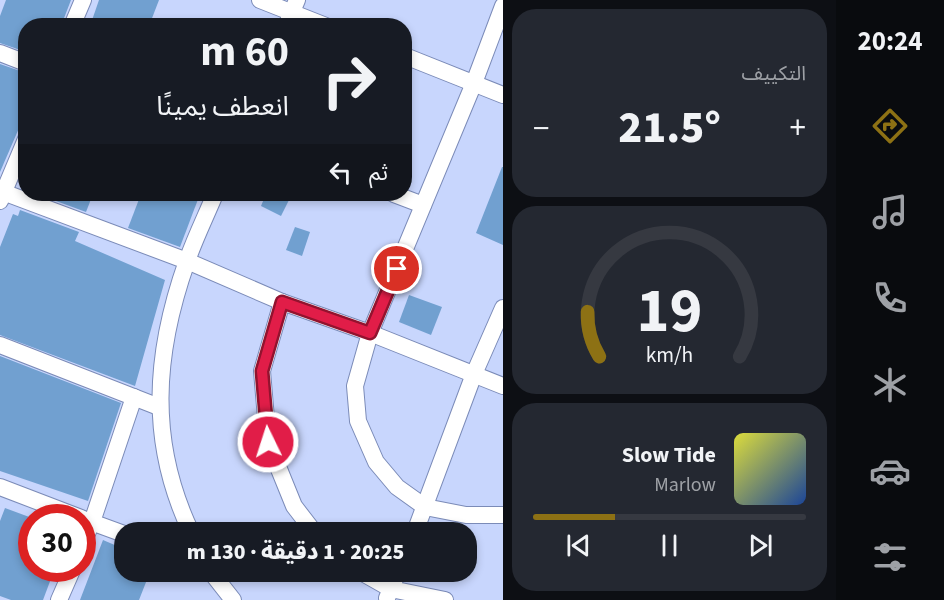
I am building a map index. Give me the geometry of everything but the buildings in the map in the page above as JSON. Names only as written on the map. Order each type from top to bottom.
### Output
[{"type":"street","points":[[75,18],[82,0]]},
{"type":"street","points":[[260,0],[292,13]]},
{"type":"street","points":[[503,6],[474,83],[370,333],[355,386],[358,421],[376,462],[397,487],[426,507],[465,515],[503,514]]},
{"type":"street","points":[[0,53],[18,60]]},
{"type":"street","points":[[412,59],[503,95]]},
{"type":"street","points":[[18,157],[1,195],[187,261],[282,302],[370,333],[503,386]]},
{"type":"street","points":[[186,522],[178,504],[165,456],[159,407],[166,335],[187,261],[212,201]]},
{"type":"street","points":[[412,201],[423,205]]},
{"type":"street","points":[[282,302],[262,371],[268,442],[294,506],[306,522]]},
{"type":"street","points":[[419,522],[474,374],[503,308]]},
{"type":"street","points":[[0,345],[159,407]]},
{"type":"street","points":[[91,504],[134,397]]},
{"type":"street","points":[[0,487],[45,504]]},
{"type":"street","points":[[96,523],[114,530]]},
{"type":"street","points":[[59,600],[67,582]]},
{"type":"street","points":[[219,582],[233,600]]},
{"type":"street","points":[[373,582],[388,595],[445,600]]},
{"type":"route","points":[[268,442],[262,371],[282,302],[370,333],[397,269]]}]
